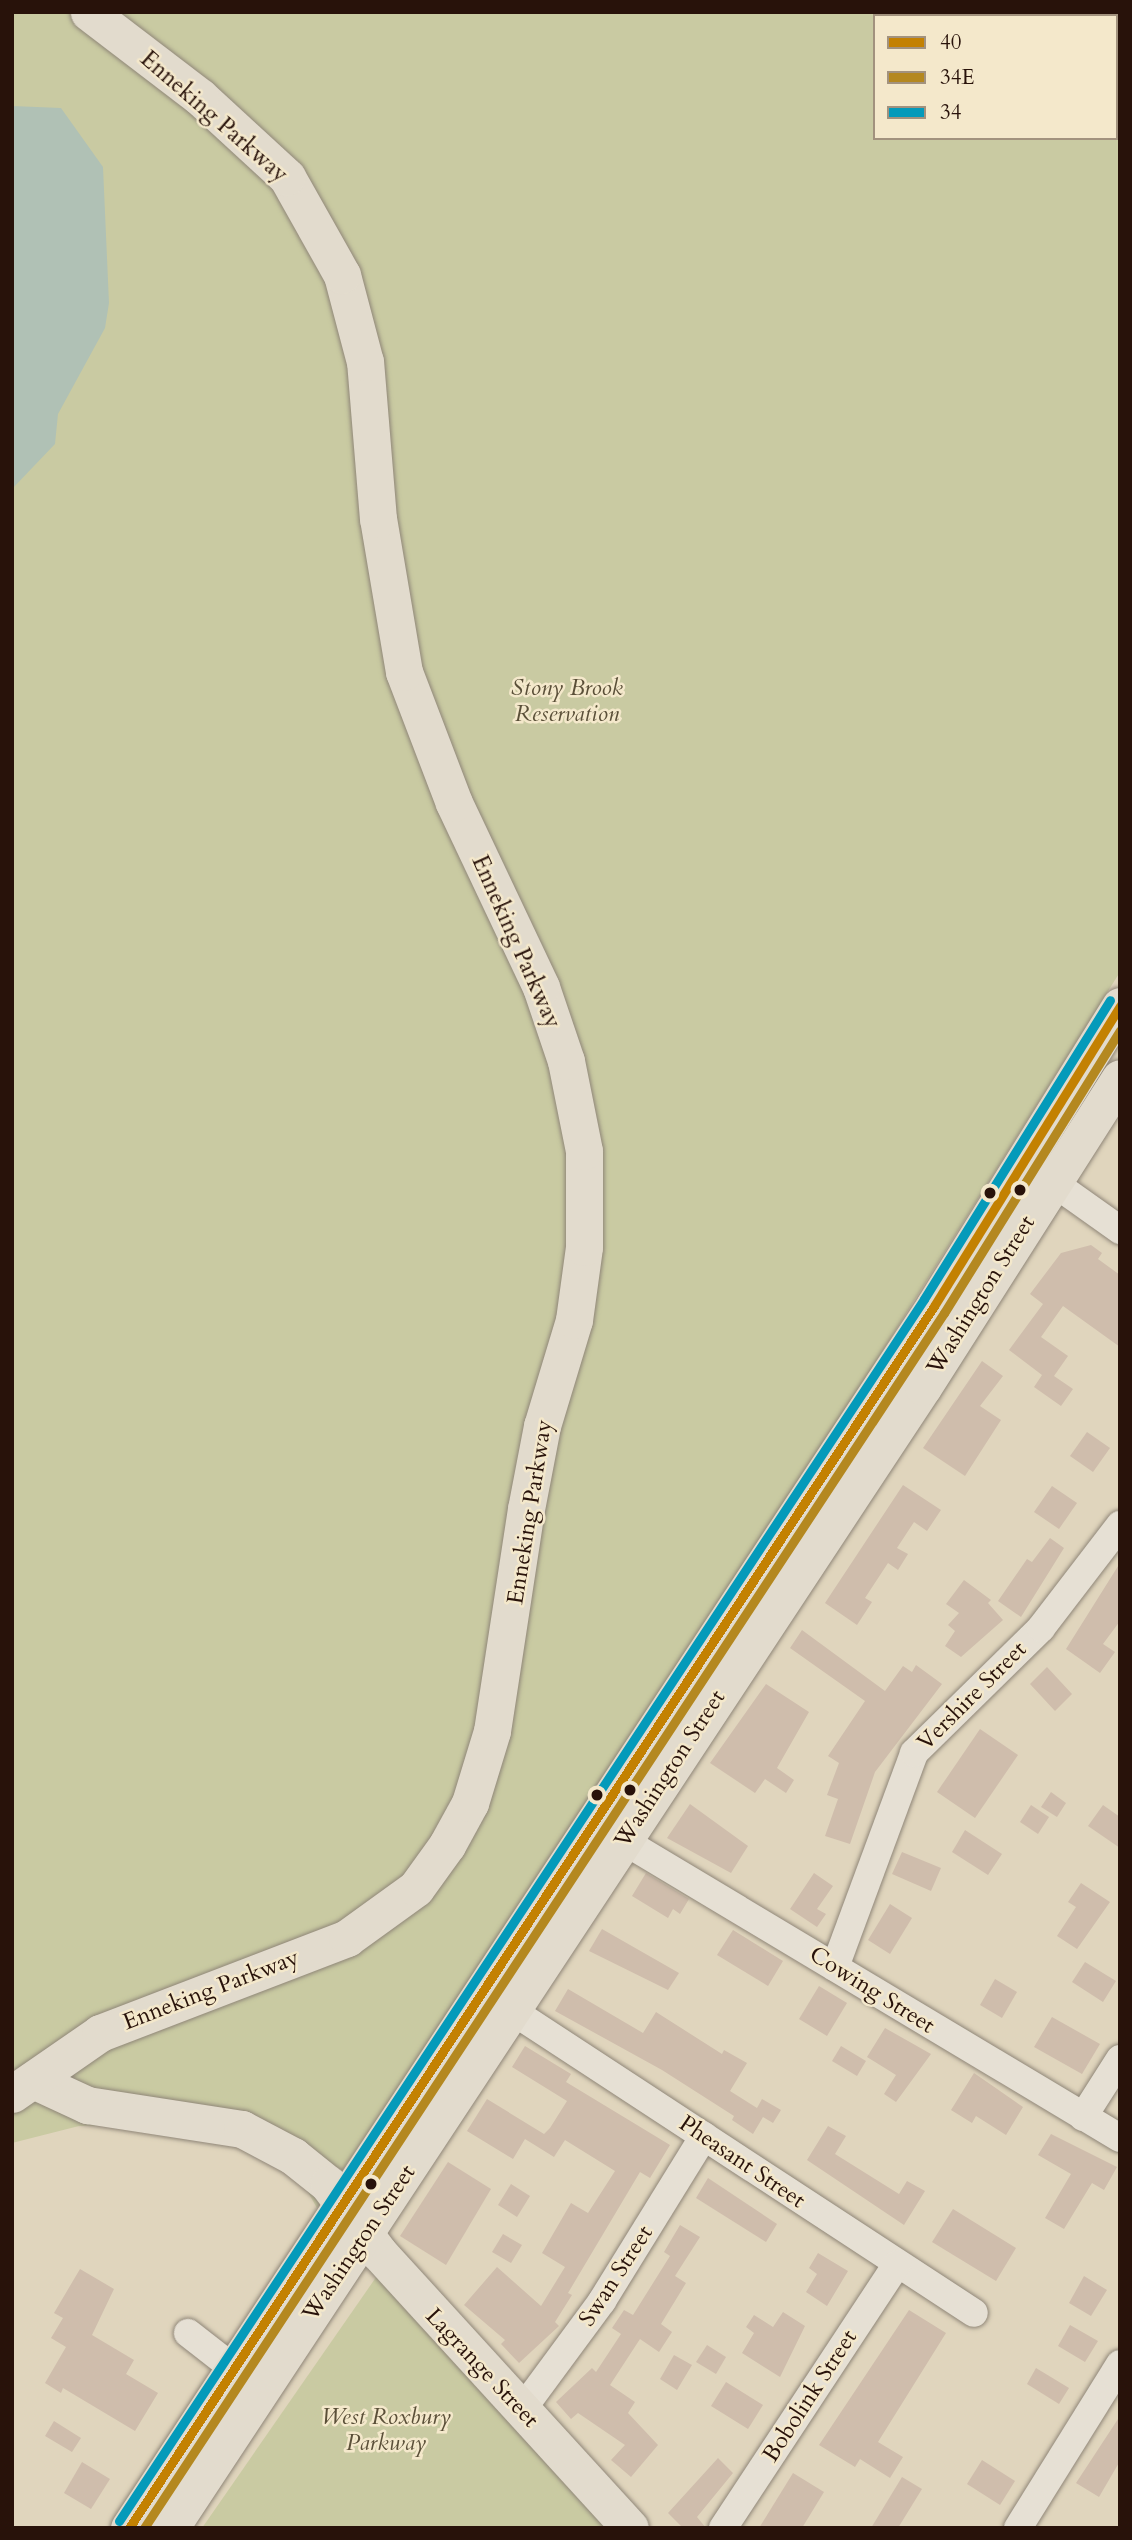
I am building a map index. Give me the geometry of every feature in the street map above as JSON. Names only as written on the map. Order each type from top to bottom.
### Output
[{"type":"main road","name":"Enneking Parkway","points":[[23,2087],[100,2033],[347,1938],[416,1888],[447,1845],[470,1803],[492,1731],[526,1509],[542,1426],[574,1320],[584,1247],[584,1151],[566,1060],[541,987],[454,803],[404,672],[379,519],[365,362],[342,275],[286,177],[200,97],[89,12]]},
{"type":"main road","name":"Washington Street","points":[[170,2528],[923,1387],[1038,1171],[1120,1006]]},
{"type":"main road","name":"Washington Street","points":[[129,2528],[341,2202],[1038,1171],[1120,1079]]},
{"type":"main road","name":"Lagrange Street","points":[[23,2087],[87,2105],[242,2129],[293,2156],[341,2202],[364,2236],[630,2528]]},
{"type":"street","points":[[1038,1171],[1120,1230]]},
{"type":"street","name":"Vershire Street","points":[[835,1967],[914,1752],[1041,1628],[1118,1533]]},
{"type":"street","name":"Cowing Street","points":[[624,1841],[1120,2138]]},
{"type":"street","name":"Pheasant Street","points":[[511,2010],[974,2313]]},
{"type":"street","points":[[1083,2116],[1120,2059]]},
{"type":"street","name":"Swan Street","points":[[521,2411],[602,2301],[704,2136]]},
{"type":"street","name":"Bobolink Street","points":[[723,2528],[897,2264]]},
{"type":"street","points":[[188,2333],[233,2368]]},
{"type":"street","points":[[1018,2528],[1120,2364]]},
{"type":"green space","name":"Stony Brook Reservation","points":[[12,12],[1120,12],[1120,972],[734,1588],[317,2208],[301,2180],[246,2145],[126,2125],[79,2126],[12,2143]]},
{"type":"green space","name":"West Roxbury Parkway","points":[[379,2273],[610,2528],[202,2528]]},
{"type":"shaded area","points":[[12,106],[61,108],[103,167],[109,303],[105,328],[58,414],[55,444],[12,489]]},
{"type":"building","points":[[1091,1245],[1102,1253],[1098,1259],[1120,1275],[1120,1347],[1063,1306],[1041,1337],[1068,1356],[1054,1376],[1073,1389],[1061,1406],[1034,1387],[1042,1375],[1009,1350],[1043,1304],[1030,1294],[1061,1253]]},
{"type":"building","points":[[982,1361],[1003,1376],[980,1406],[1001,1420],[965,1476],[923,1448]]},
{"type":"building","points":[[1087,1432],[1110,1448],[1093,1472],[1070,1456]]},
{"type":"building","points":[[903,1485],[941,1510],[927,1531],[914,1522],[897,1548],[908,1554],[898,1570],[888,1563],[865,1598],[872,1602],[857,1625],[825,1603]]},
{"type":"building","points":[[1052,1486],[1077,1503],[1059,1529],[1034,1512]]},
{"type":"building","points":[[1050,1538],[1064,1548],[1021,1617],[998,1601],[1027,1559],[1032,1562]]},
{"type":"building","points":[[1120,1563],[1120,1621],[1103,1644],[1115,1652],[1100,1673],[1066,1649]]},
{"type":"building","points":[[964,1580],[991,1600],[988,1603],[1003,1620],[961,1657],[945,1646],[955,1631],[948,1625],[959,1613],[946,1604]]},
{"type":"building","points":[[802,1630],[885,1691],[903,1666],[912,1672],[916,1665],[942,1684],[875,1772],[850,1844],[825,1836],[838,1799],[827,1795],[839,1763],[828,1756],[865,1701],[790,1648]]},
{"type":"building","points":[[1047,1667],[1072,1694],[1055,1711],[1030,1684]]},
{"type":"building","points":[[766,1684],[809,1712],[777,1768],[794,1780],[786,1793],[765,1779],[755,1793],[710,1763]]},
{"type":"building","points":[[980,1729],[1018,1755],[975,1818],[937,1792]]},
{"type":"building","points":[[1051,1792],[1066,1803],[1057,1817],[1041,1807]]},
{"type":"building","points":[[690,1804],[748,1846],[731,1873],[667,1838]]},
{"type":"building","points":[[1031,1805],[1049,1817],[1038,1834],[1020,1822]]},
{"type":"building","points":[[1103,1805],[1120,1817],[1120,1848],[1088,1826]]},
{"type":"building","points":[[965,1830],[1002,1854],[988,1875],[952,1852]]},
{"type":"building","points":[[902,1852],[941,1868],[931,1891],[892,1874]]},
{"type":"building","points":[[646,1873],[689,1899],[680,1914],[673,1909],[668,1918],[632,1896]]},
{"type":"building","points":[[814,1873],[833,1886],[817,1909],[826,1914],[817,1927],[790,1909]]},
{"type":"building","points":[[1081,1883],[1110,1902],[1077,1949],[1057,1936],[1076,1907],[1068,1902]]},
{"type":"building","points":[[890,1904],[912,1918],[890,1954],[868,1940]]},
{"type":"building","points":[[602,1929],[679,1973],[668,1990],[589,1951]]},
{"type":"building","points":[[733,1930],[783,1961],[768,1986],[717,1955]]},
{"type":"building","points":[[1085,1962],[1116,1981],[1103,2002],[1072,1982]]},
{"type":"building","points":[[995,1979],[1017,1992],[1002,2018],[980,2005]]},
{"type":"building","points":[[819,1986],[847,2003],[827,2036],[799,2019]]},
{"type":"building","points":[[568,1989],[643,2033],[656,2012],[722,2054],[724,2050],[747,2063],[730,2091],[757,2108],[762,2099],[781,2110],[773,2123],[763,2117],[753,2134],[732,2120],[734,2116],[662,2070],[555,2011]]},
{"type":"building","points":[[1052,2017],[1100,2044],[1082,2074],[1034,2047]]},
{"type":"building","points":[[885,2028],[931,2054],[896,2102],[884,2094],[896,2075],[867,2057]]},
{"type":"building","points":[[525,2046],[571,2074],[566,2082],[670,2145],[650,2178],[640,2172],[568,2293],[572,2295],[555,2322],[559,2326],[519,2363],[501,2344],[505,2340],[464,2305],[497,2267],[541,2306],[565,2267],[542,2253],[571,2203],[588,2213],[615,2171],[565,2140],[554,2157],[525,2139],[513,2159],[467,2131],[487,2099],[544,2134],[550,2128],[567,2101],[512,2067]]},
{"type":"building","points":[[841,2046],[866,2061],[857,2076],[832,2061]]},
{"type":"building","points":[[974,2073],[1023,2107],[1006,2135],[976,2116],[972,2123],[951,2110]]},
{"type":"building","points":[[828,2126],[846,2136],[835,2154],[899,2194],[907,2181],[925,2191],[904,2225],[807,2160]]},
{"type":"building","points":[[1051,2134],[1117,2167],[1104,2190],[1092,2183],[1064,2229],[1045,2218],[1071,2174],[1038,2155]]},
{"type":"building","points":[[448,2162],[491,2189],[446,2265],[400,2236]]},
{"type":"building","points":[[708,2178],[777,2224],[766,2242],[696,2198]]},
{"type":"building","points":[[511,2184],[530,2196],[517,2217],[498,2205]]},
{"type":"building","points":[[953,2209],[1016,2248],[996,2281],[932,2242]]},
{"type":"building","points":[[680,2225],[700,2237],[675,2276],[686,2283],[661,2324],[672,2332],[659,2352],[640,2339],[610,2385],[635,2402],[628,2413],[658,2445],[631,2477],[611,2460],[625,2445],[578,2413],[571,2419],[556,2402],[592,2368],[596,2372],[621,2334],[612,2328],[624,2310],[633,2315],[670,2256],[664,2252]]},
{"type":"building","points":[[503,2234],[522,2245],[511,2263],[492,2252]]},
{"type":"building","points":[[818,2253],[848,2271],[827,2306],[806,2292],[817,2274],[809,2268]]},
{"type":"building","points":[[80,2269],[114,2289],[92,2335],[134,2360],[126,2374],[158,2393],[135,2431],[63,2388],[61,2393],[45,2383],[66,2347],[51,2338],[63,2318],[54,2313]]},
{"type":"building","points":[[1084,2276],[1107,2290],[1091,2316],[1069,2303]]},
{"type":"building","points":[[909,2310],[946,2333],[878,2442],[903,2457],[890,2478],[860,2459],[855,2467],[819,2445]]},
{"type":"building","points":[[783,2312],[805,2326],[780,2377],[742,2353],[754,2333],[746,2327],[754,2315],[773,2327]]},
{"type":"building","points":[[1070,2325],[1098,2341],[1085,2362],[1058,2346]]},
{"type":"building","points":[[707,2345],[726,2357],[716,2374],[696,2362]]},
{"type":"building","points":[[674,2355],[692,2365],[677,2390],[660,2379]]},
{"type":"building","points":[[1036,2368],[1069,2388],[1059,2404],[1027,2384]]},
{"type":"building","points":[[726,2382],[763,2405],[748,2429],[711,2406]]},
{"type":"building","points":[[1120,2416],[1120,2461],[1099,2497],[1076,2483]]},
{"type":"building","points":[[54,2421],[81,2438],[72,2452],[45,2436]]},
{"type":"building","points":[[718,2458],[733,2473],[697,2517],[706,2528],[683,2528],[668,2513]]},
{"type":"building","points":[[982,2460],[1015,2481],[1000,2505],[967,2484]]},
{"type":"building","points":[[82,2462],[110,2479],[91,2509],[64,2493]]},
{"type":"building","points":[[793,2473],[824,2492],[802,2528],[759,2528]]},
{"type":"building","points":[[902,2477],[922,2489],[898,2528],[871,2528]]},
{"type":"transit line","name":"34","points":[[119,2521],[924,1299],[1110,1000]]},
{"type":"transit line","name":"40","points":[[129,2528],[934,1306],[1120,1006]]},
{"type":"transit line","name":"34E","points":[[144,2528],[944,1313],[1120,1030]]}]
